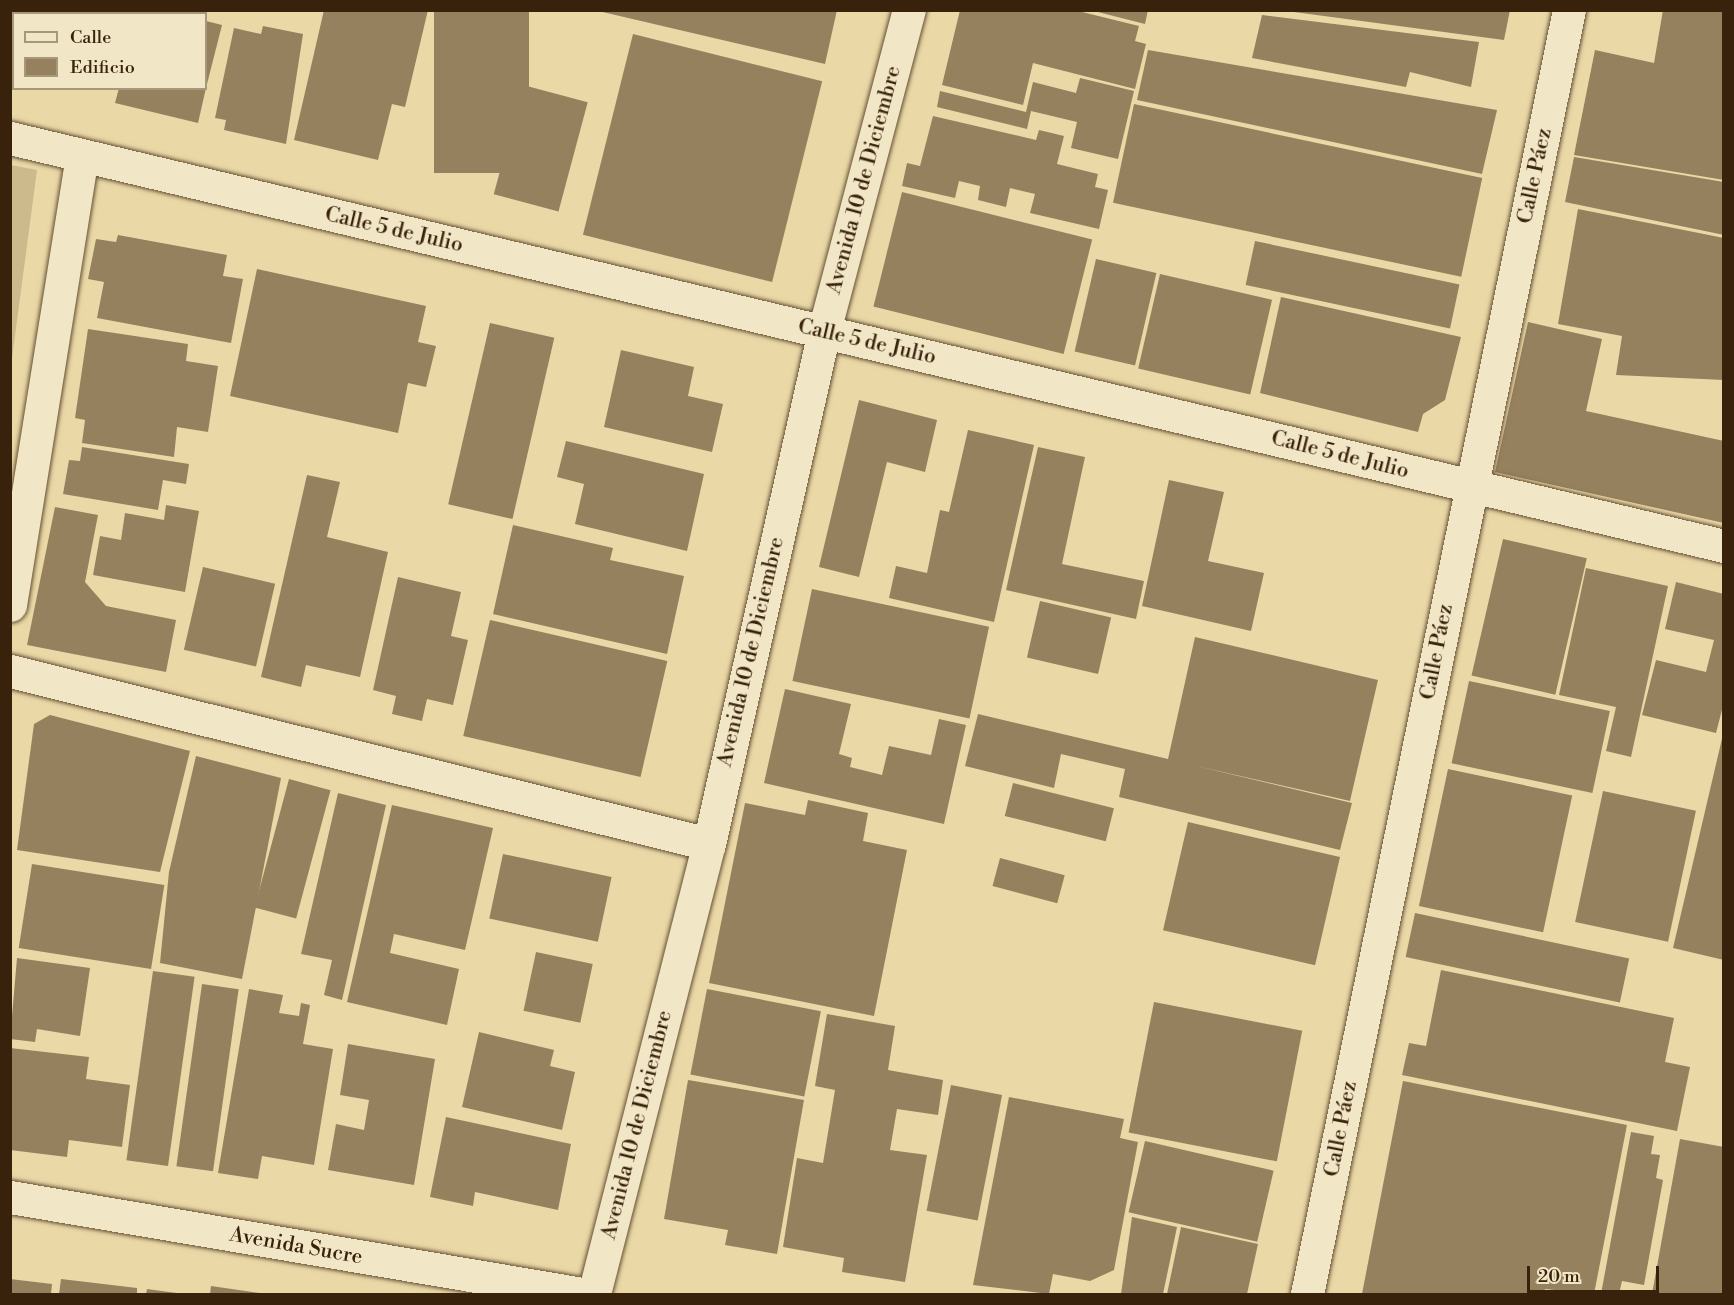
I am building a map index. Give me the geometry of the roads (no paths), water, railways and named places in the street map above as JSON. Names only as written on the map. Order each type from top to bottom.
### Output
[{"type":"street","name":"Avenida 10 de Diciembre","points":[[594,1294],[709,844],[824,331],[909,10]]},
{"type":"street","name":"Calle Páez","points":[[1307,1294],[1569,10]]},
{"type":"street","name":"Calle 5 de Julio","points":[[10,138],[82,157],[1724,546]]},
{"type":"street","points":[[10,605],[82,157]]},
{"type":"street","points":[[10,671],[709,844]]},
{"type":"street","name":"Avenida Sucre","points":[[10,1197],[582,1294]]}]
